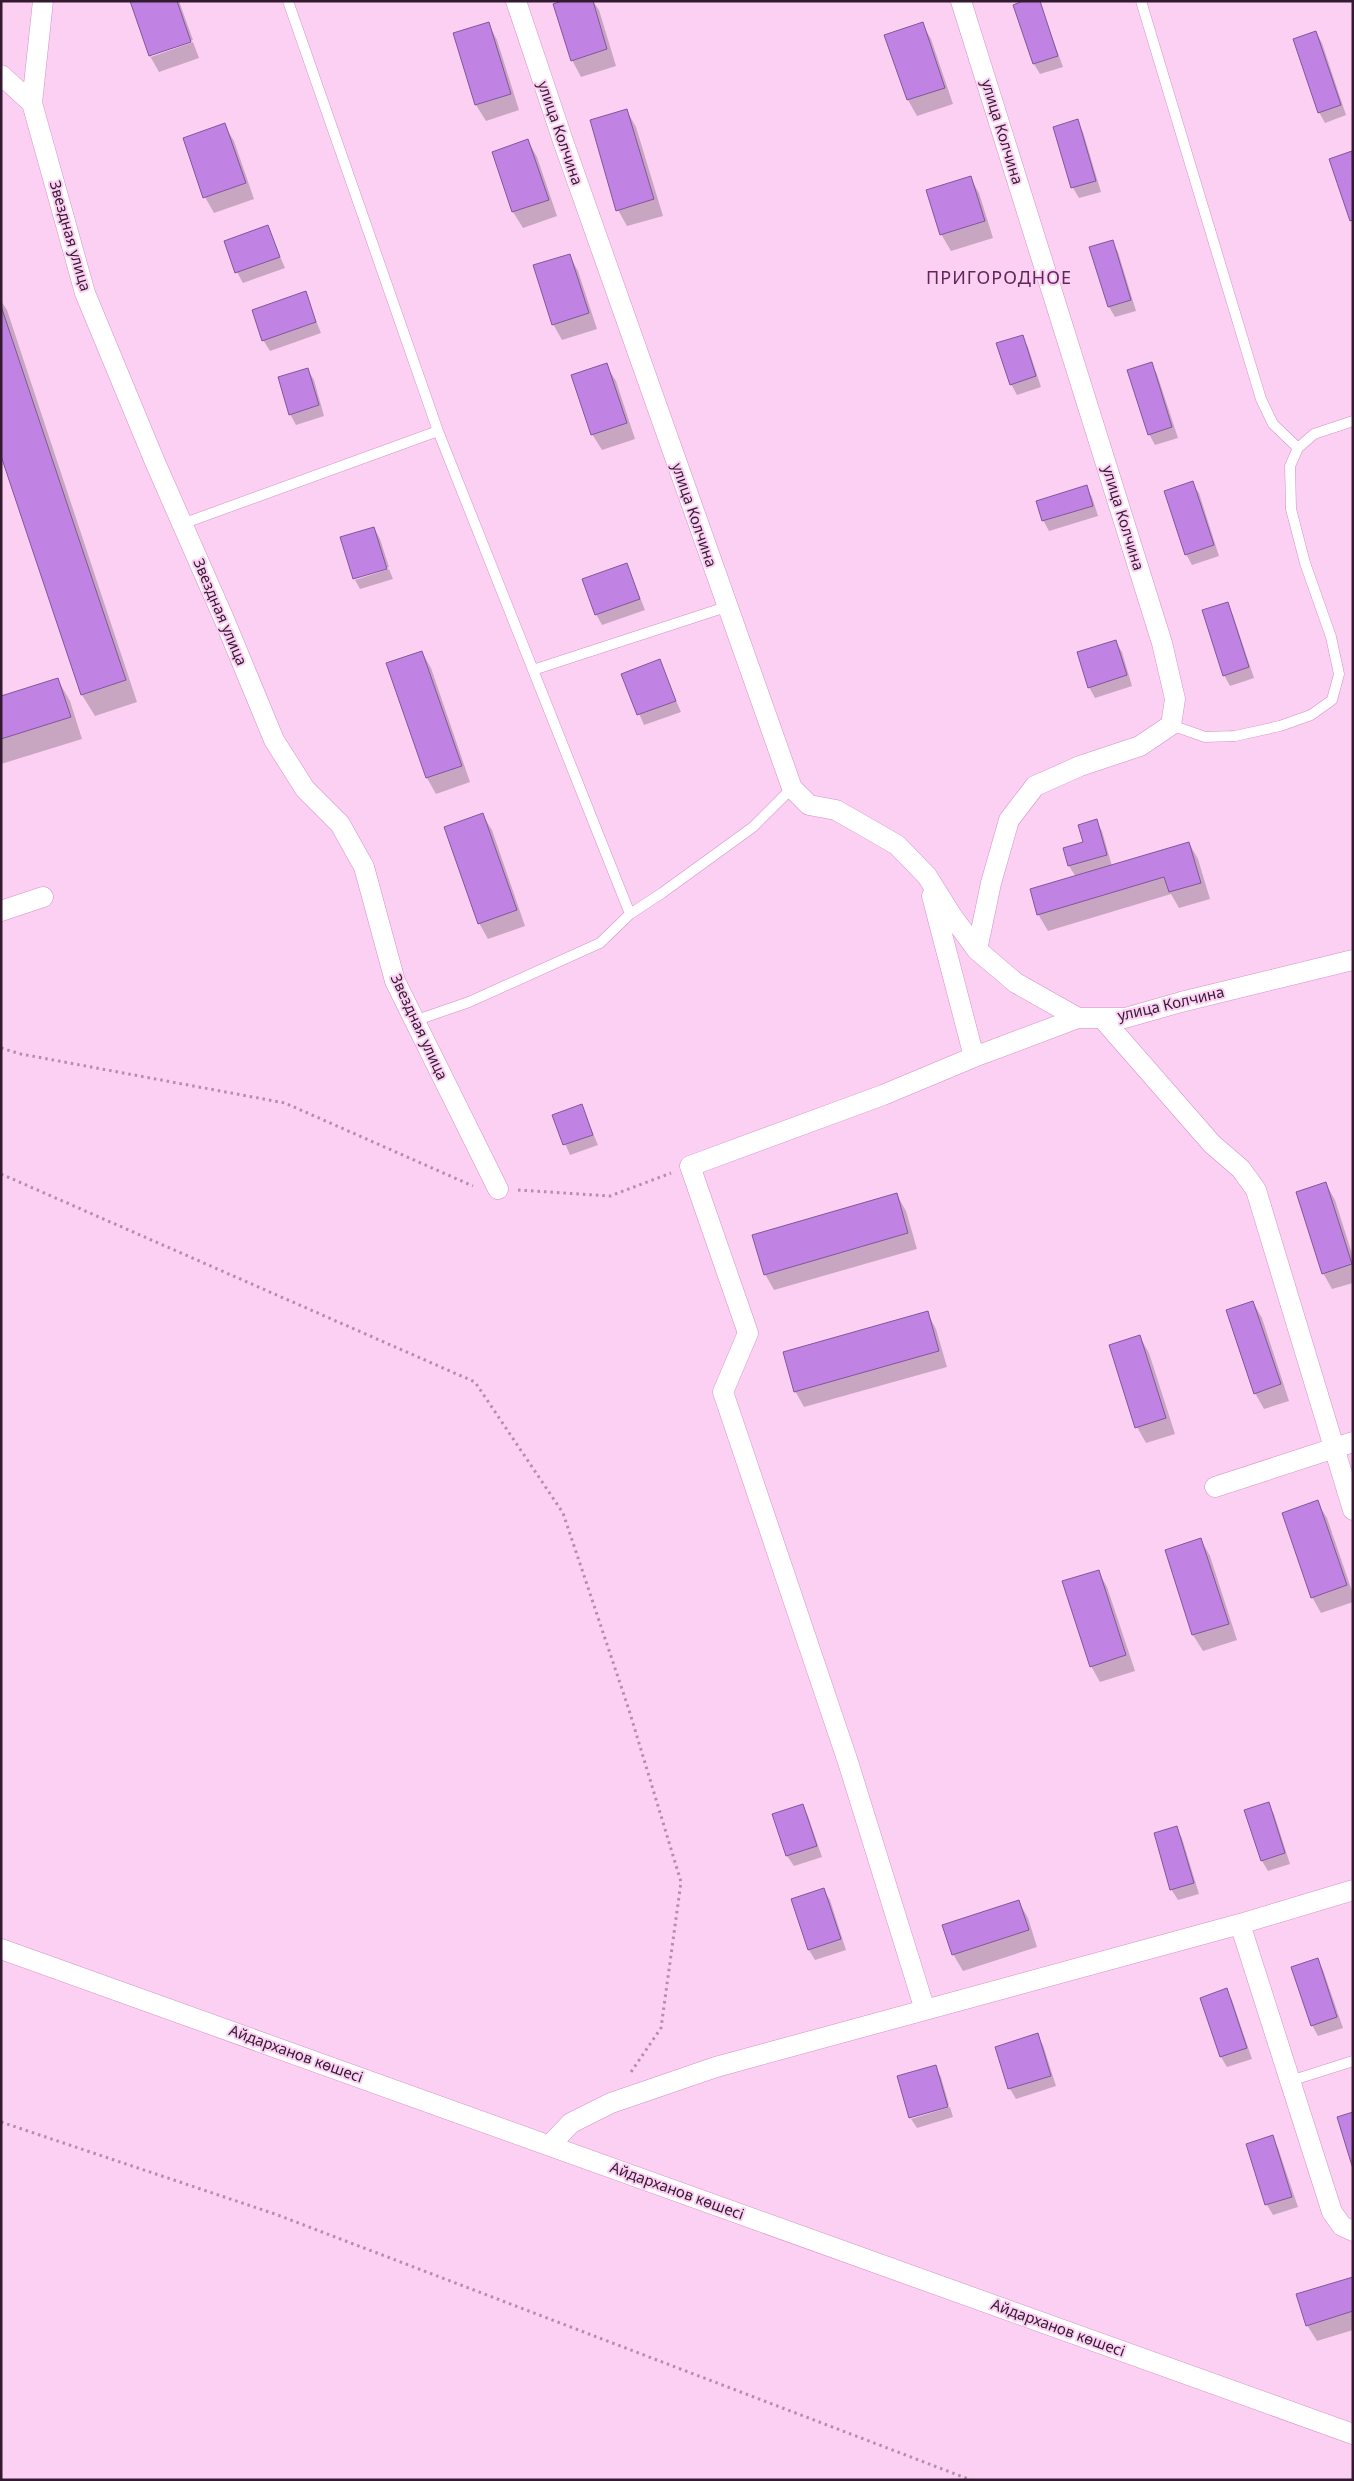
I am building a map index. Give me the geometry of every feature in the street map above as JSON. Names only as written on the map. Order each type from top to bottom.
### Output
[{"type":"street","name":"Звездная улица","points":[[44,1],[32,103],[85,293],[274,740],[305,789],[340,824],[364,867],[395,981],[498,1189]]},
{"type":"street","name":"улица Колчина","points":[[516,1],[726,607],[792,788],[808,805],[836,810],[897,845],[927,876],[952,916],[978,950],[1016,984],[1078,1018],[1125,1018],[1180,1002],[1353,960]]},
{"type":"street","name":"улица Колчина","points":[[961,1],[1162,643],[1176,699],[1171,725]]},
{"type":"street","points":[[1,75],[32,103]]},
{"type":"street","points":[[978,950],[991,883],[1009,820],[1035,786],[1080,766],[1140,746],[1171,725]]},
{"type":"street","points":[[927,876],[974,1057]]},
{"type":"street","points":[[1,911],[43,897]]},
{"type":"street","points":[[925,2010],[848,1762],[723,1392],[748,1333],[690,1166],[883,1095],[974,1057],[1078,1018]]},
{"type":"street","points":[[1102,1018],[1212,1144],[1241,1169],[1256,1190],[1344,1446],[1353,1510]]},
{"type":"street","points":[[1216,1487],[1344,1446]]},
{"type":"street","points":[[550,2145],[572,2123],[611,2103],[716,2068],[1240,1924],[1353,1890]]},
{"type":"street","points":[[1240,1924],[1332,2212],[1342,2226],[1353,2231]]},
{"type":"street","name":"Айдарханов көшесі","points":[[1,1949],[1353,2434]]},
{"type":"lane","points":[[288,1],[438,431],[630,914]]},
{"type":"lane","points":[[1141,1],[1261,399],[1273,424],[1298,448]]},
{"type":"lane","points":[[1171,725],[1205,737],[1234,736],[1280,726],[1311,715],[1332,700],[1339,674],[1331,637],[1305,563],[1291,509],[1290,466],[1298,448],[1314,434],[1353,421]]},
{"type":"lane","points":[[182,524],[438,431]]},
{"type":"lane","points":[[533,670],[726,607]]},
{"type":"lane","points":[[414,1021],[469,1002],[600,943],[630,914],[752,827],[792,788]]},
{"type":"lane","points":[[1290,2081],[1353,2061]]},
{"type":"path","points":[[1,1048],[20,1054],[285,1103],[478,1188],[610,1196],[690,1166]]},
{"type":"path","points":[[1,1174],[475,1382],[563,1513],[629,1710],[680,1882],[661,2028],[611,2103]]},
{"type":"path","points":[[1,2122],[275,2214],[971,2480]]},
{"type":"building","points":[[130,1],[177,1],[191,42],[149,56]]},
{"type":"building","points":[[562,1],[593,1],[607,49],[571,61],[553,4]]},
{"type":"building","points":[[1023,1],[1040,1],[1058,56],[1033,64],[1013,5]]},
{"type":"building","points":[[489,22],[511,94],[475,105],[453,33]]},
{"type":"building","points":[[923,22],[945,88],[907,100],[884,35]]},
{"type":"building","points":[[1316,31],[1341,105],[1318,113],[1293,39]]},
{"type":"building","points":[[627,109],[654,199],[616,211],[590,120]]},
{"type":"building","points":[[1078,119],[1096,181],[1071,188],[1053,127]]},
{"type":"building","points":[[225,123],[246,183],[203,198],[183,138]]},
{"type":"building","points":[[528,139],[549,200],[512,212],[492,152]]},
{"type":"building","points":[[1352,151],[1353,220],[1350,221],[1329,159]]},
{"type":"building","points":[[971,176],[985,221],[940,235],[926,190]]},
{"type":"building","points":[[268,225],[280,257],[235,273],[224,241]]},
{"type":"building","points":[[1113,240],[1131,300],[1108,307],[1089,247]]},
{"type":"building","points":[[570,254],[589,313],[552,325],[533,265]]},
{"type":"building","points":[[306,291],[316,322],[262,341],[252,310]]},
{"type":"building","points":[[1,306],[126,680],[81,695],[1,456]]},
{"type":"building","points":[[1023,335],[1036,376],[1010,385],[996,343]]},
{"type":"building","points":[[1152,362],[1172,427],[1148,435],[1127,370]]},
{"type":"building","points":[[607,363],[627,423],[591,435],[571,375]]},
{"type":"building","points":[[308,368],[319,405],[289,415],[278,377]]},
{"type":"building","points":[[1193,481],[1214,545],[1185,555],[1164,491]]},
{"type":"building","points":[[1087,485],[1093,506],[1042,521],[1036,501]]},
{"type":"building","points":[[374,527],[387,569],[353,579],[340,537]]},
{"type":"building","points":[[627,563],[640,599],[595,615],[582,579]]},
{"type":"building","points":[[1228,602],[1249,667],[1223,676],[1202,610]]},
{"type":"building","points":[[1116,640],[1127,675],[1088,688],[1077,652]]},
{"type":"building","points":[[422,651],[462,766],[426,778],[386,663]]},
{"type":"building","points":[[660,659],[676,701],[637,715],[621,674]]},
{"type":"building","points":[[58,678],[71,717],[1,739],[1,696]]},
{"type":"building","points":[[483,813],[517,910],[478,924],[444,827]]},
{"type":"building","points":[[1097,819],[1107,855],[1068,866],[1063,848],[1083,842],[1078,825]]},
{"type":"building","points":[[1189,842],[1201,883],[1169,892],[1164,877],[1037,915],[1030,889]]},
{"type":"building","points":[[582,1104],[593,1135],[563,1145],[552,1115]]},
{"type":"building","points":[[1326,1182],[1352,1264],[1322,1274],[1296,1192]]},
{"type":"building","points":[[897,1193],[908,1233],[764,1275],[752,1235]]},
{"type":"building","points":[[1253,1301],[1281,1384],[1254,1394],[1226,1310]]},
{"type":"building","points":[[928,1311],[939,1351],[794,1392],[783,1352]]},
{"type":"building","points":[[1140,1335],[1166,1418],[1135,1428],[1109,1345]]},
{"type":"building","points":[[1318,1500],[1347,1585],[1311,1598],[1282,1513]]},
{"type":"building","points":[[1201,1538],[1229,1624],[1192,1635],[1165,1550]]},
{"type":"building","points":[[1099,1570],[1126,1655],[1090,1667],[1062,1581]]},
{"type":"building","points":[[1269,1802],[1285,1853],[1261,1861],[1244,1810]]},
{"type":"building","points":[[803,1804],[817,1846],[786,1856],[772,1814]]},
{"type":"building","points":[[1177,1826],[1194,1883],[1170,1890],[1154,1833]]},
{"type":"building","points":[[824,1888],[841,1939],[808,1950],[791,1899]]},
{"type":"building","points":[[1019,1900],[1029,1930],[952,1955],[942,1925]]},
{"type":"building","points":[[1318,1958],[1337,2017],[1311,2026],[1291,1967]]},
{"type":"building","points":[[1227,1988],[1247,2048],[1220,2057],[1200,1998]]},
{"type":"building","points":[[1038,2033],[1051,2076],[1008,2089],[995,2047]]},
{"type":"building","points":[[936,2065],[948,2107],[909,2118],[897,2076]]},
{"type":"building","points":[[1353,2112],[1353,2169],[1337,2117]]},
{"type":"building","points":[[1273,2135],[1292,2197],[1265,2205],[1246,2144]]},
{"type":"building","points":[[1353,2277],[1353,2311],[1306,2326],[1296,2294]]},
{"type":"district","name":"ПРИГОРОДНОЕ","points":[[999,278]]}]
